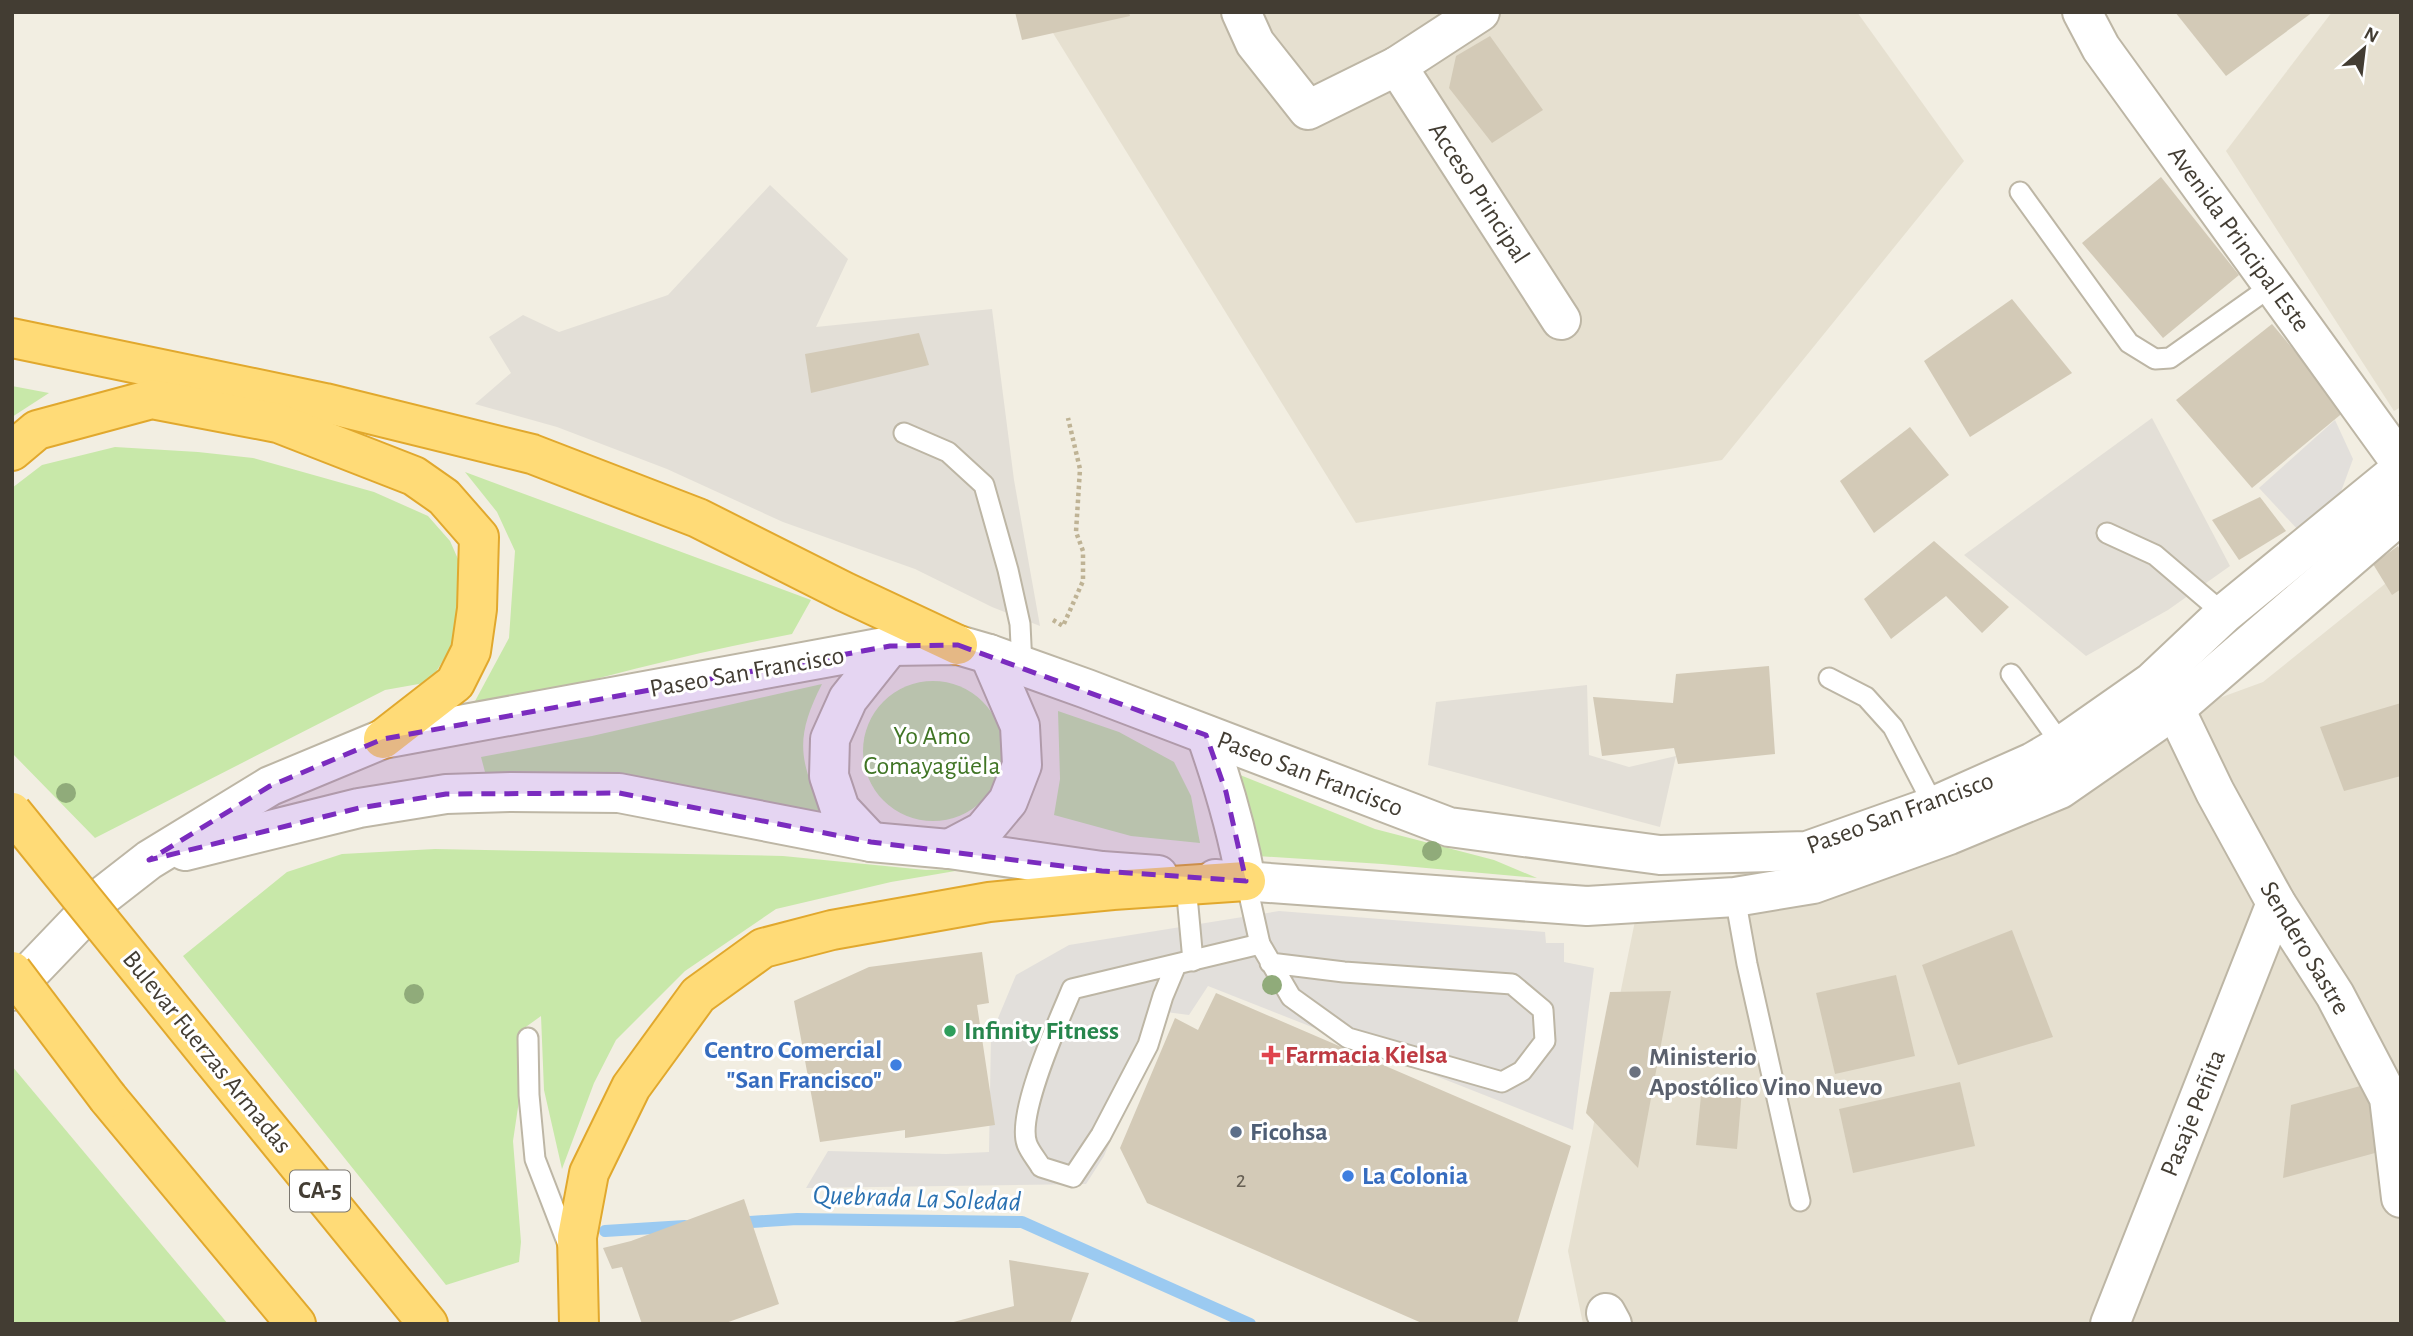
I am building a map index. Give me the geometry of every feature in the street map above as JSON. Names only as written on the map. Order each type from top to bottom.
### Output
[{"type":"highway","points":[[12,338],[325,403],[532,454],[698,518],[845,592],[989,655]]},
{"type":"highway","points":[[12,451],[37,430],[152,399],[278,423],[414,476],[444,497],[479,537],[477,609],[471,651],[455,682],[383,739]]},
{"type":"highway","name":"Bulevar Fuerzas Armadas","points":[[12,812],[428,1324]]},
{"type":"highway","points":[[579,1324],[577,1237],[589,1173],[631,1087],[698,995],[763,948],[832,930],[989,902],[1246,881]]},
{"type":"highway","points":[[12,971],[112,1102],[296,1324]]},
{"type":"highway","points":[[112,1102],[267,1324]]},
{"type":"street","points":[[1241,12],[1255,43],[1308,110],[1397,66],[1480,12]]},
{"type":"street","name":"Avenida Principal Este","points":[[2082,12],[2101,48],[2401,466]]},
{"type":"street","name":"Acceso Principal","points":[[1397,66],[1562,320]]},
{"type":"street","name":"Paseo San Francisco","points":[[12,991],[104,895],[149,860],[270,786],[383,739],[890,646],[989,655],[1449,827],[1660,855],[1807,851],[1934,806],[2033,762],[2062,745],[2152,682],[2225,614],[2401,466]]},
{"type":"street","name":"Paseo San Francisco","points":[[149,860],[359,808],[446,794],[619,793],[872,842],[948,849],[1102,871],[1587,906],[1735,897],[1813,884],[1950,835],[2060,789],[2175,709],[2401,514]]},
{"type":"street","points":[[872,842],[840,808],[829,776],[831,739],[848,699],[890,646]]},
{"type":"street","points":[[948,849],[983,831],[1008,801],[1022,765],[1020,726],[989,655]]},
{"type":"street","name":"Sendero Sastre","points":[[2175,709],[2215,792],[2276,903],[2335,995],[2389,1098],[2401,1198]]},
{"type":"street","points":[[1206,735],[1226,792],[1246,881]]},
{"type":"street","name":"Pasaje Peñita","points":[[2110,1324],[2276,903]]},
{"type":"lane","points":[[2020,192],[2129,343],[2155,359],[2170,358],[2273,285]]},
{"type":"lane","points":[[904,433],[948,452],[984,485],[1020,624],[989,655]]},
{"type":"lane","points":[[2107,533],[2155,555],[2225,614],[2252,642]]},
{"type":"lane","points":[[2011,674],[2062,745]]},
{"type":"lane","points":[[1829,678],[1866,697],[1893,727],[1934,806]]},
{"type":"lane","points":[[1246,881],[1260,944],[1270,963],[1291,997],[1348,1038],[1502,1082],[1522,1071],[1545,1041],[1542,1010],[1512,984],[1344,972],[1270,963]]},
{"type":"lane","points":[[1186,885],[1184,963],[1163,996],[1148,1045],[1101,1135],[1073,1177],[1041,1167],[1026,1142],[1029,1104],[1072,989],[1184,963],[1260,944]]},
{"type":"lane","points":[[1735,897],[1747,964],[1800,1201]]},
{"type":"lane","points":[[528,1038],[529,1095],[535,1159],[577,1270]]},
{"type":"path","points":[[1049,617],[1063,626],[1083,582],[1083,551],[1076,532],[1080,470],[1068,418]]},
{"type":"highlighted area","points":[[958,645],[1206,735],[1226,792],[1246,881],[1102,871],[871,842],[619,793],[446,794],[359,808],[149,860],[270,786],[383,739],[890,646]]},
{"type":"shaded area","points":[[1040,12],[1857,12],[1964,161],[1722,460],[1356,523]]},
{"type":"shaded area","points":[[2332,12],[2401,12],[2401,407],[2394,411],[2226,151]]},
{"type":"shaded area","points":[[770,185],[848,259],[816,327],[992,309],[1014,480],[1040,626],[992,607],[915,569],[783,522],[667,469],[557,427],[475,404],[511,373],[489,337],[523,315],[559,332],[668,295]]},
{"type":"shaded area","points":[[2152,418],[2230,566],[2168,610],[2086,656],[1964,555]]},
{"type":"shaded area","points":[[2335,420],[2353,459],[2339,497],[2299,531],[2259,488]]},
{"type":"shaded area","points":[[2401,571],[2401,1324],[1583,1324],[1568,1251],[1637,911],[2263,682]]},
{"type":"shaded area","points":[[1587,685],[1589,755],[1629,767],[1676,756],[1660,827],[1428,765],[1436,702]]},
{"type":"shaded area","points":[[1279,911],[1545,932],[1546,943],[1564,943],[1564,962],[1594,968],[1573,1130],[1208,986],[1189,1015],[1166,1012],[1104,1156],[1086,1184],[806,1188],[828,1151],[946,1154],[989,1152],[991,1035],[1016,975],[1069,945]]},
{"type":"green space","points":[[12,386],[49,393],[12,417]]},
{"type":"green space","points":[[115,447],[253,458],[374,492],[428,516],[450,541],[462,568],[457,637],[430,682],[385,690],[95,838],[12,753],[12,488],[42,465]]},
{"type":"green space","points":[[465,472],[811,600],[792,634],[628,670],[467,716],[509,638],[515,551],[497,512]]},
{"type":"green space","name":"Yo Amo Comayagüela","points":[[933,681],[960,686],[983,701],[998,724],[1003,751],[998,778],[983,801],[960,816],[933,821],[906,816],[883,801],[868,778],[863,751],[868,724],[883,701],[906,686]]},
{"type":"green space","points":[[822,684],[807,719],[803,749],[809,779],[825,814],[485,772],[481,757],[592,736]]},
{"type":"green space","points":[[1058,711],[1119,732],[1174,762],[1191,796],[1200,843],[1131,836],[1054,815],[1060,779]]},
{"type":"green space","points":[[1240,775],[1375,829],[1494,860],[1537,878],[1257,856],[1255,826]]},
{"type":"green space","points":[[435,849],[783,856],[926,870],[967,869],[891,882],[776,909],[685,971],[616,1040],[594,1083],[562,1169],[544,1090],[541,1016],[523,1029],[521,1087],[513,1141],[521,1242],[519,1262],[446,1285],[183,956],[287,872],[342,854]]},
{"type":"green space","points":[[12,1066],[228,1324],[12,1324]]},
{"type":"building","points":[[1015,12],[1129,12],[1130,16],[1022,40]]},
{"type":"building","points":[[2175,12],[2313,12],[2226,76]]},
{"type":"building","points":[[1490,36],[1543,110],[1492,143],[1449,88],[1456,56]]},
{"type":"building","points":[[2161,177],[2239,275],[2163,338],[2082,243]]},
{"type":"building","points":[[2012,299],[2072,373],[1970,437],[1924,361]]},
{"type":"building","points":[[2272,324],[2345,411],[2252,488],[2176,400]]},
{"type":"building","points":[[919,333],[929,365],[811,393],[805,354]]},
{"type":"building","points":[[1910,427],[1949,475],[1874,533],[1840,481]]},
{"type":"building","points":[[2260,497],[2286,531],[2239,560],[2212,520]]},
{"type":"building","points":[[1934,541],[2009,607],[1982,633],[1946,596],[1891,639],[1864,599]]},
{"type":"building","points":[[2398,546],[2401,552],[2401,589],[2392,595],[2373,564]]},
{"type":"building","points":[[1769,666],[1775,754],[1678,764],[1674,748],[1602,756],[1593,697],[1673,703],[1676,674]]},
{"type":"building","points":[[2401,703],[2401,776],[2344,791],[2320,727]]},
{"type":"building","points":[[2012,930],[2053,1037],[1958,1065],[1922,965]]},
{"type":"building","name":"Centro Comercial \"San Francisco\"","points":[[982,952],[989,1003],[977,1005],[995,1125],[905,1138],[905,1130],[820,1142],[794,1001],[869,967]]},
{"type":"building","points":[[1896,975],[1915,1056],[1835,1074],[1816,993]]},
{"type":"building","points":[[1671,991],[1638,1168],[1586,1113],[1610,992]]},
{"type":"building","name":"La Colonia","points":[[1216,993],[1571,1146],[1517,1324],[1424,1324],[1147,1203],[1120,1148],[1175,1018],[1198,1030]]},
{"type":"building","points":[[1960,1082],[1975,1146],[1853,1173],[1839,1109]]},
{"type":"building","points":[[2375,1082],[2386,1150],[2283,1178],[2291,1105]]},
{"type":"building","points":[[1702,1086],[1742,1090],[1737,1149],[1696,1145]]},
{"type":"building","points":[[744,1199],[779,1304],[723,1324],[642,1324],[622,1267],[612,1269],[603,1248],[631,1241]]},
{"type":"building","points":[[1009,1260],[1089,1273],[1070,1324],[946,1324],[1014,1306]]},
{"type":"waterway","name":"Quebrada La Soledad","points":[[735,1223],[797,1219],[1022,1222],[1250,1324]]},
{"type":"waterway","name":"Quebrada La Soledad","points":[[605,1231],[685,1226]]},
{"type":"place","name":"Infinity Fitness","points":[[950,1031]]},
{"type":"place","name":"Farmacia Kielsa","points":[[1271,1055]]},
{"type":"place","name":"Centro Comercial \"San Francisco\"","points":[[896,1065]]},
{"type":"place","name":"Ministerio Apostólico Vino Nuevo","points":[[1635,1072]]},
{"type":"place","name":"Ficohsa","points":[[1236,1132]]},
{"type":"place","name":"La Colonia","points":[[1348,1176]]}]
